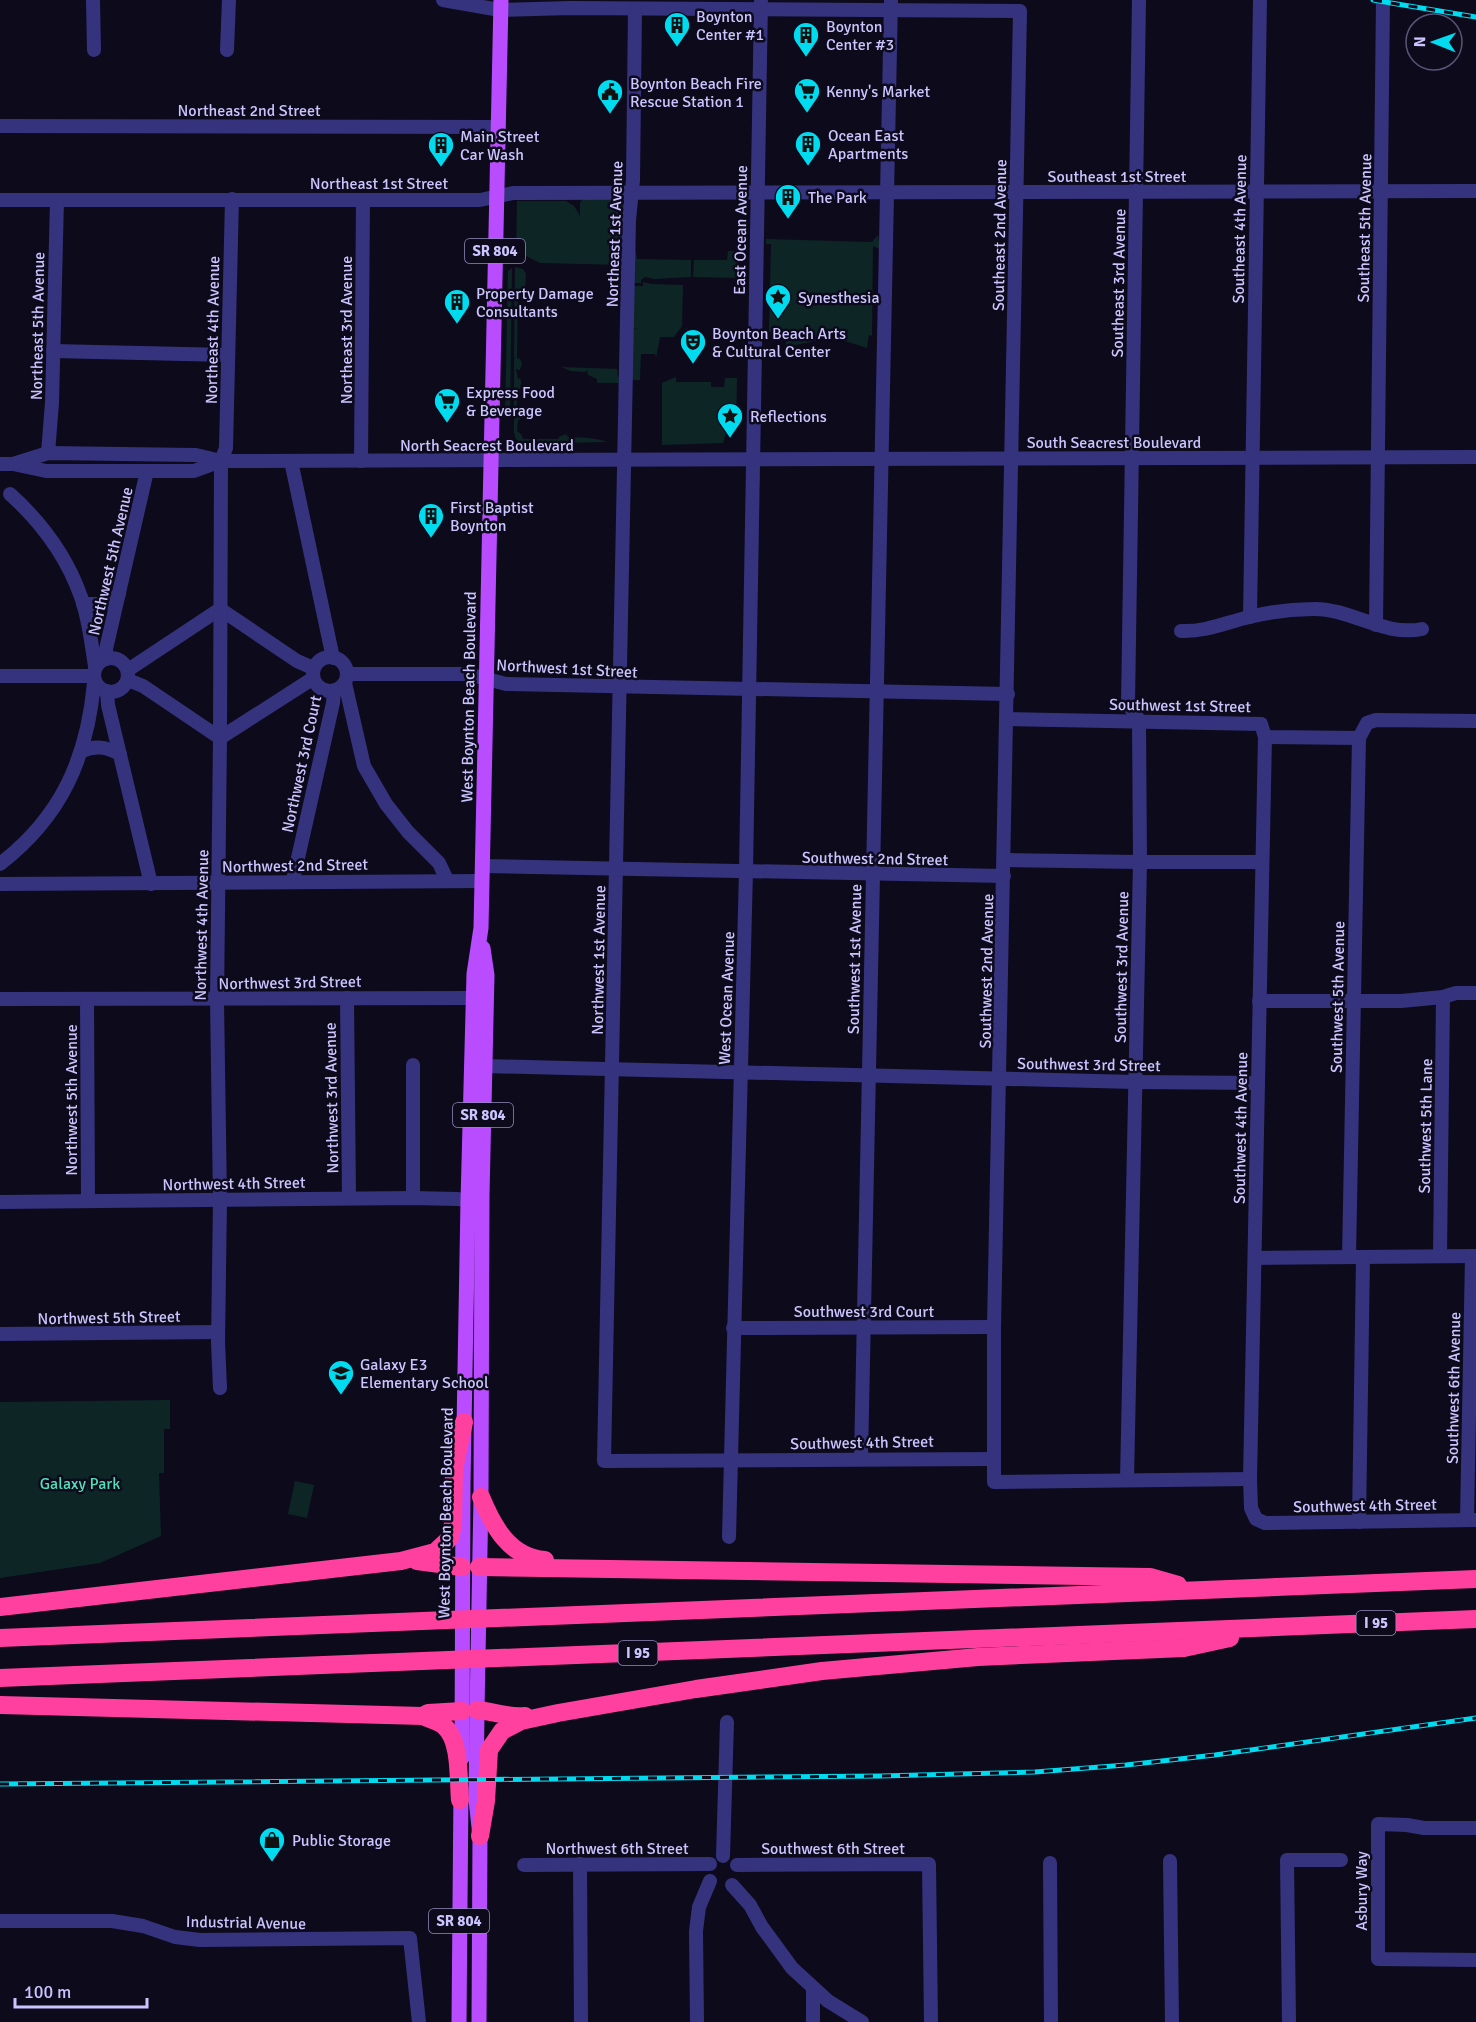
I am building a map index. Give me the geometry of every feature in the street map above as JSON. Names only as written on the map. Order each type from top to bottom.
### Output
[{"type":"highway","points":[[0,1607],[401,1560],[435,1552],[450,1538],[453,1524],[454,1469],[465,1422]]},
{"type":"highway","points":[[481,1497],[496,1529],[506,1542],[520,1552],[539,1560],[560,1560],[601,1568]]},
{"type":"highway","points":[[401,1560],[471,1567],[1150,1577],[1194,1590]]},
{"type":"highway","points":[[0,1638],[1476,1579]]},
{"type":"highway","name":"I 95","points":[[0,1678],[1476,1619]]},
{"type":"highway","points":[[460,1800],[470,1763],[492,1744],[498,1735],[521,1721],[558,1713],[727,1684],[822,1671],[998,1656],[1184,1648],[1275,1628]]},
{"type":"highway","points":[[0,1705],[423,1716],[442,1725],[450,1732],[470,1763],[486,1800],[480,1836]]},
{"type":"highway","points":[[423,1716],[428,1713],[469,1711],[509,1717],[558,1713]]},
{"type":"main road","name":"SR 804","points":[[491,462],[500,5]]},
{"type":"main road","name":"West Boynton Beach Boulevard","points":[[470,1763],[471,1567],[465,1422],[468,1201],[474,974],[481,933],[491,462]]},
{"type":"main road","name":"West Boynton Beach Boulevard","points":[[471,1567],[481,1497],[484,1066],[487,975],[481,933]]},
{"type":"main road","points":[[468,1201],[474,1214],[474,1264],[482,1297]]},
{"type":"main road","name":"SR 804","points":[[459,2022],[460,1800]]},
{"type":"main road","name":"SR 804","points":[[479,2022],[480,1836]]},
{"type":"street","points":[[93,0],[94,50]]},
{"type":"street","points":[[227,50],[229,0]]},
{"type":"street","points":[[442,0],[500,5],[635,10],[761,5],[891,5]]},
{"type":"street","name":"Southeast 3rd Avenue","points":[[1132,459],[1139,0]]},
{"type":"street","name":"Southeast 4th Avenue","points":[[1252,458],[1260,0]]},
{"type":"street","name":"Southeast 5th Avenue","points":[[1377,457],[1383,0]]},
{"type":"street","name":"East Ocean Avenue","points":[[753,460],[761,5]]},
{"type":"street","name":"Southeast 2nd Avenue","points":[[891,5],[1020,11],[1012,459]]},
{"type":"street","name":"Southwest 1st Avenue","points":[[861,1459],[891,5]]},
{"type":"street","name":"Northeast 1st Avenue","points":[[624,460],[635,10]]},
{"type":"street","name":"Northeast 2nd Street","points":[[0,126],[498,127]]},
{"type":"street","name":"Southeast 1st Street","points":[[758,192],[1476,191]]},
{"type":"street","name":"Northeast 1st Street","points":[[0,200],[480,200],[513,193],[758,192]]},
{"type":"street","name":"Northeast 4th Avenue","points":[[220,461],[226,448],[232,199]]},
{"type":"street","name":"Northeast 5th Avenue","points":[[48,453],[57,200]]},
{"type":"street","name":"Northeast 3rd Avenue","points":[[361,461],[363,200]]},
{"type":"street","points":[[53,351],[228,355]]},
{"type":"street","name":"North Seacrest Boulevard","points":[[7,464],[48,453],[196,455],[220,461],[753,460]]},
{"type":"street","points":[[1376,625],[1377,457]]},
{"type":"street","name":"South Seacrest Boulevard","points":[[753,460],[1476,457]]},
{"type":"street","points":[[1250,617],[1252,458]]},
{"type":"street","name":"Southwest 2nd Avenue","points":[[1012,459],[994,1327],[994,1482],[1127,1480]]},
{"type":"street","name":"Southwest 3rd Avenue","points":[[1127,1480],[1140,862],[1139,720],[1128,704],[1132,459]]},
{"type":"street","name":"Northwest 1st Avenue","points":[[624,460],[604,1461],[731,1460]]},
{"type":"street","name":"West Ocean Avenue","points":[[729,1537],[746,872],[753,460]]},
{"type":"street","name":"North Seacrest Boulevard","points":[[7,464],[46,471],[195,471],[220,461]]},
{"type":"street","name":"Northwest 4th Avenue","points":[[220,461],[217,1000],[220,1388]]},
{"type":"street","points":[[291,461],[333,658]]},
{"type":"street","name":"Northwest 5th Avenue","points":[[97,671],[106,649],[147,471]]},
{"type":"street","points":[[10,494],[38,522],[58,550],[75,581],[83,604],[97,671],[98,687],[107,691],[123,688],[128,675],[220,609],[313,673],[320,688],[343,682]]},
{"type":"street","points":[[83,604],[104,604],[119,594]]},
{"type":"street","points":[[1181,631],[1204,630],[1250,617],[1315,609],[1329,610],[1399,631],[1422,629]]},
{"type":"street","points":[[0,676],[97,671],[113,659],[121,661],[128,675],[220,738],[313,673],[320,660],[333,658],[340,660],[346,665],[343,682],[368,774],[397,818],[439,863],[447,880]]},
{"type":"street","points":[[0,864],[42,824],[61,797],[82,751],[90,725],[97,671]]},
{"type":"street","name":"Northwest 1st Street","points":[[343,682],[468,674],[506,684],[748,690]]},
{"type":"street","name":"Northwest 3rd Court","points":[[292,880],[333,704],[343,682]]},
{"type":"street","points":[[748,690],[1008,694]]},
{"type":"street","points":[[107,691],[108,705],[151,884]]},
{"type":"street","name":"Southwest 1st Street","points":[[1007,719],[1261,724],[1264,736]]},
{"type":"street","points":[[1264,736],[1359,738],[1367,723],[1376,720],[1476,721]]},
{"type":"street","name":"Southwest 4th Avenue","points":[[1256,1519],[1251,1508],[1250,1479],[1264,736]]},
{"type":"street","name":"Southwest 5th Avenue","points":[[1349,1257],[1359,738]]},
{"type":"street","points":[[82,751],[100,747],[120,754]]},
{"type":"street","points":[[1005,860],[1262,861]]},
{"type":"street","name":"Northwest 2nd Street","points":[[0,884],[447,880],[482,873],[616,869],[746,872]]},
{"type":"street","name":"Southwest 2nd Street","points":[[746,872],[1004,876]]},
{"type":"street","points":[[1259,1001],[1401,1001],[1443,997],[1456,993],[1476,993]]},
{"type":"street","name":"Southwest 5th Lane","points":[[1440,1256],[1443,997]]},
{"type":"street","name":"Northwest 3rd Avenue","points":[[347,998],[349,1198]]},
{"type":"street","name":"Northwest 3rd Street","points":[[0,999],[473,998]]},
{"type":"street","name":"Northwest 5th Avenue","points":[[87,999],[88,1201]]},
{"type":"street","points":[[412,1065],[413,1198]]},
{"type":"street","points":[[484,1066],[612,1071],[740,1072]]},
{"type":"street","name":"Southwest 3rd Street","points":[[740,1072],[1258,1083]]},
{"type":"street","name":"Northwest 4th Street","points":[[0,1202],[349,1198],[458,1198],[468,1201]]},
{"type":"street","points":[[1255,1258],[1474,1256]]},
{"type":"street","name":"Southwest 6th Avenue","points":[[1472,1520],[1474,1256]]},
{"type":"street","points":[[1359,1522],[1363,1257]]},
{"type":"street","name":"Southwest 3rd Court","points":[[734,1328],[994,1327]]},
{"type":"street","name":"Northwest 5th Street","points":[[0,1334],[218,1332]]},
{"type":"street","name":"Southwest 4th Street","points":[[731,1460],[993,1459]]},
{"type":"street","points":[[1127,1480],[1250,1479]]},
{"type":"street","name":"Southwest 4th Street","points":[[1256,1519],[1265,1523],[1472,1520]]},
{"type":"street","points":[[723,1856],[727,1722]]},
{"type":"street","name":"Asbury Way","points":[[1476,1828],[1424,1828],[1378,1824],[1378,1959],[1476,1960]]},
{"type":"street","points":[[723,1856],[732,1859],[737,1865],[738,1878],[728,1887],[718,1887],[710,1881],[707,1872],[710,1864],[723,1856]]},
{"type":"street","points":[[1288,2022],[1287,1860],[1341,1860]]},
{"type":"street","points":[[1170,1862],[1172,2022]]},
{"type":"street","points":[[1050,1863],[1051,2022]]},
{"type":"street","points":[[580,1864],[581,2022]]},
{"type":"street","name":"Northwest 6th Street","points":[[524,1865],[710,1864]]},
{"type":"street","name":"Southwest 6th Street","points":[[737,1865],[929,1864],[931,2022]]},
{"type":"street","points":[[697,2022],[696,1931],[699,1907],[710,1881]]},
{"type":"street","points":[[732,1885],[750,1905],[776,1948],[813,1988],[828,2001],[862,2022]]},
{"type":"street","name":"Industrial Avenue","points":[[0,1921],[112,1921],[128,1923],[175,1937],[200,1940],[410,1938],[419,2022]]},
{"type":"street","points":[[813,1988],[813,2022]]},
{"type":"green space","points":[[583,198],[617,198],[624,204],[623,265],[540,263],[516,251],[517,201],[566,201],[574,206],[580,216],[580,203]]},
{"type":"green space","points":[[738,226],[740,226],[739,278],[693,277],[694,260],[727,260],[728,251],[737,251]]},
{"type":"green space","points":[[878,235],[880,249],[873,246],[872,336],[869,335],[867,348],[833,340],[833,333],[821,333],[820,340],[786,347],[786,341],[779,341],[779,333],[769,332],[771,244],[766,244],[766,239],[872,242]]},
{"type":"green space","points":[[634,251],[637,259],[691,260],[691,277],[654,279],[645,277],[641,283],[633,283],[633,275],[637,274],[633,274]]},
{"type":"green space","points":[[515,267],[523,269],[526,274],[525,289],[518,290],[517,358],[522,363],[520,370],[516,369],[521,382],[516,415],[521,419],[518,420],[517,431],[523,439],[558,439],[566,434],[568,437],[607,442],[532,443],[518,441],[516,438],[514,433]]},
{"type":"green space","points":[[512,268],[510,415],[505,416],[508,271]]},
{"type":"green space","points":[[643,282],[683,285],[682,326],[674,337],[660,337],[656,358],[655,354],[641,354],[640,380],[631,380],[631,357],[634,355],[631,353],[633,329],[637,328],[633,328],[633,286],[643,286]]},
{"type":"green space","points":[[561,367],[617,369],[621,383],[597,383],[597,379],[588,375],[587,370],[585,372],[571,371]]},
{"type":"green space","points":[[676,377],[676,382],[711,382],[711,387],[724,387],[725,378],[737,378],[736,431],[726,434],[723,443],[662,445],[662,383]]},
{"type":"green space","name":"Galaxy Park","points":[[170,1400],[170,1429],[164,1429],[164,1473],[159,1473],[161,1536],[100,1563],[0,1578],[0,1402]]},
{"type":"green space","points":[[295,1481],[314,1485],[307,1518],[288,1514]]},
{"type":"railway","points":[[1373,0],[1476,17]]},
{"type":"railway","points":[[0,1784],[880,1776],[1035,1772],[1215,1755],[1476,1718]]},
{"type":"place","name":"Boynton Center #1","points":[[677,48]]},
{"type":"place","name":"Boynton Center #3","points":[[806,58]]},
{"type":"place","name":"Kenny's Market","points":[[807,114]]},
{"type":"place","name":"Boynton Beach Fire Rescue Station 1","points":[[610,115]]},
{"type":"place","name":"Ocean East Apartments","points":[[808,167]]},
{"type":"place","name":"Main Street Car Wash","points":[[441,168]]},
{"type":"place","name":"The Park","points":[[788,220]]},
{"type":"place","name":"Synesthesia","points":[[778,320]]},
{"type":"place","name":"Property Damage Consultants","points":[[457,325]]},
{"type":"place","name":"Boynton Beach Arts & Cultural Center","points":[[693,365]]},
{"type":"place","name":"Express Food & Beverage","points":[[447,424]]},
{"type":"place","name":"Reflections","points":[[730,439]]},
{"type":"place","name":"First Baptist Boynton","points":[[431,539]]},
{"type":"place","name":"Galaxy E3 Elementary School","points":[[341,1396]]},
{"type":"place","name":"Public Storage","points":[[272,1863]]}]
